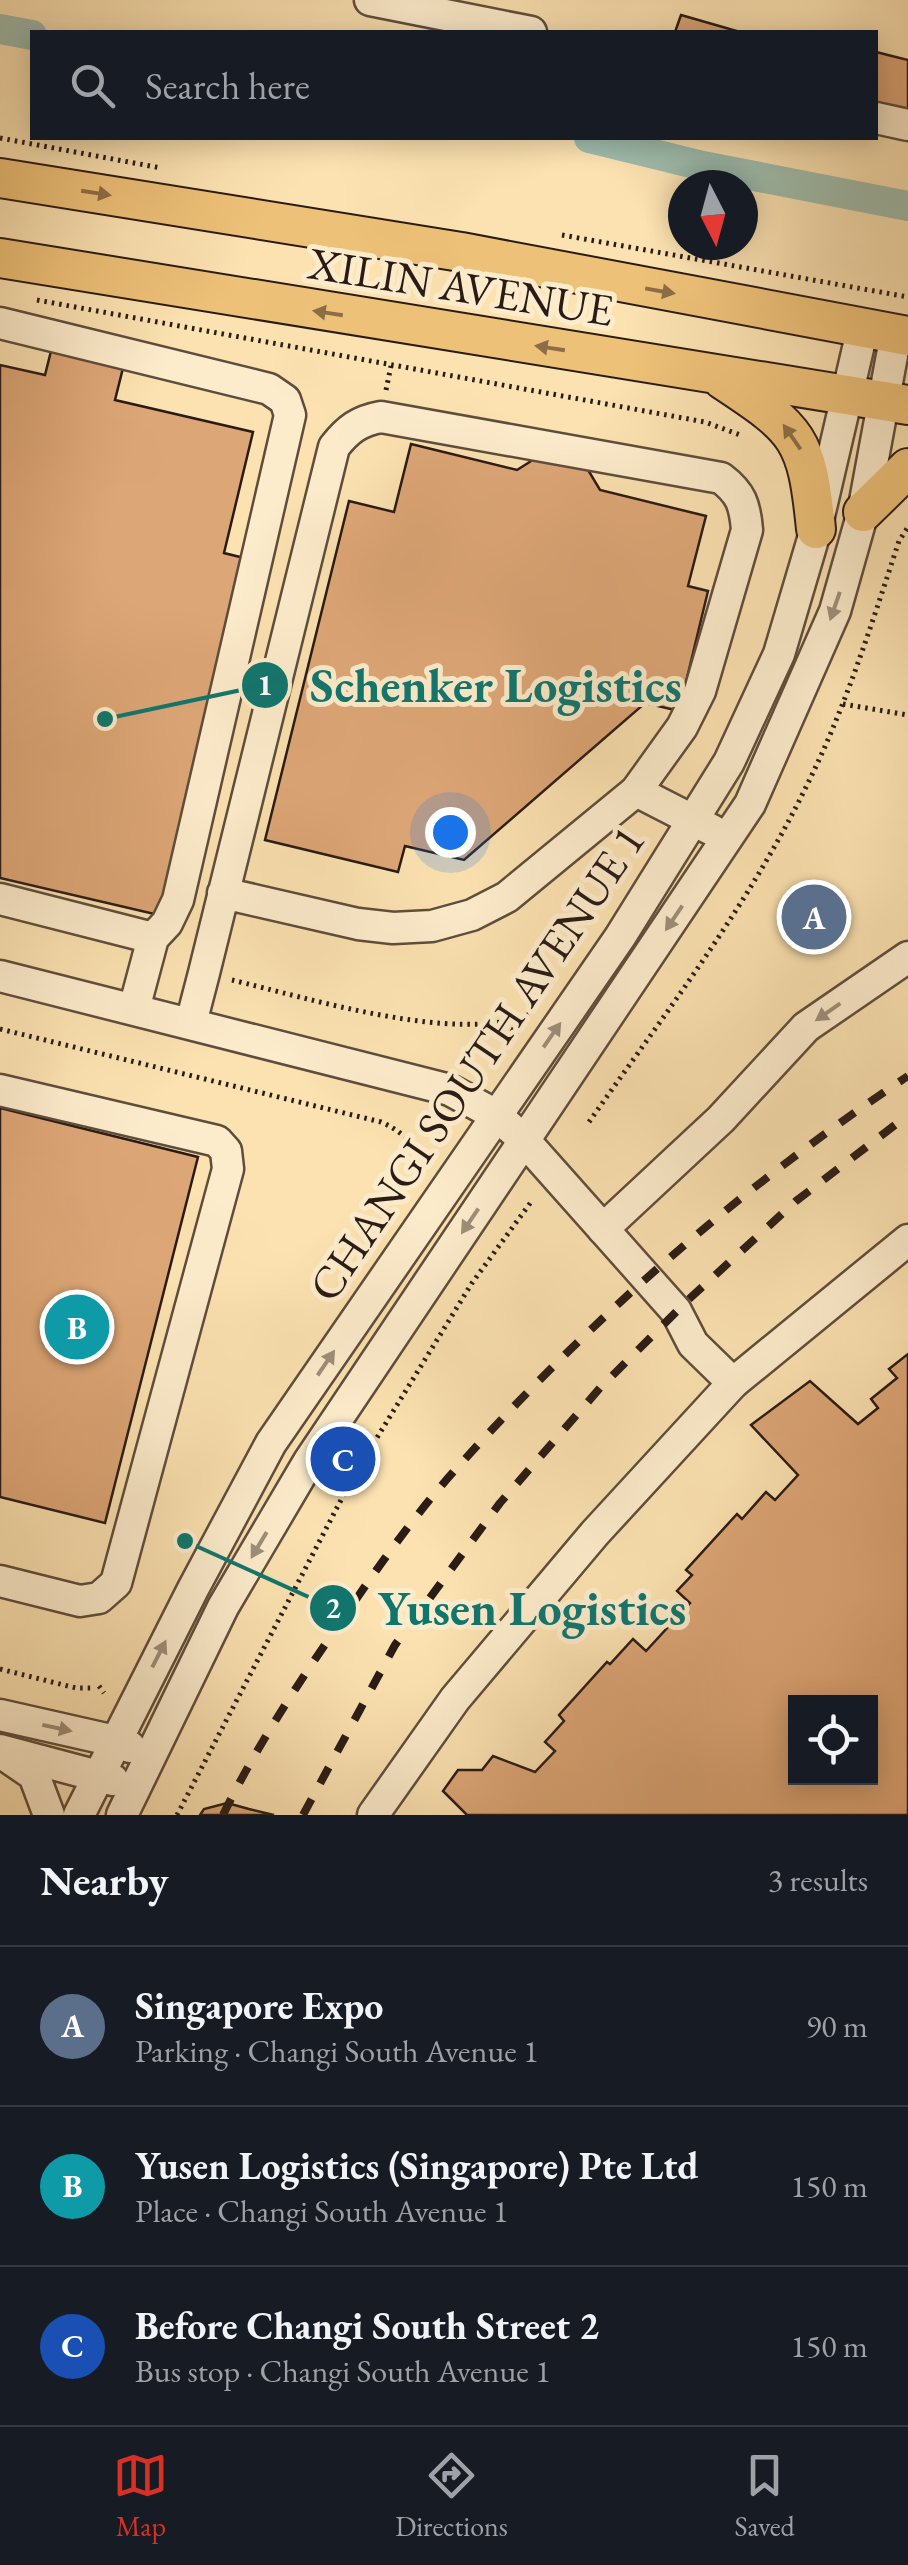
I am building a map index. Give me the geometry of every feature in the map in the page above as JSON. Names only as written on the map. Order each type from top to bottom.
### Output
[{"type":"main road","name":"XILIN AVENUE","points":[[0,178],[461,252],[889,332]]},
{"type":"main road","name":"XILIN AVENUE","points":[[0,258],[880,400]]},
{"type":"main road","points":[[715,375],[777,416],[800,446],[811,475],[816,529]]},
{"type":"main road","points":[[863,512],[908,468]]},
{"type":"street","points":[[370,0],[521,30]]},
{"type":"street","points":[[878,118],[908,125]]},
{"type":"street","points":[[0,323],[269,389],[285,400],[290,415],[178,900],[167,923],[152,938],[134,1009]]},
{"type":"street","name":"CHANGI SOUTH AVENUE 1","points":[[128,1801],[223,1607],[309,1461],[750,804],[835,611],[863,512],[889,332]]},
{"type":"street","name":"CHANGI SOUTH AVENUE 1","points":[[79,1815],[114,1740],[271,1443],[620,937],[729,762],[780,654],[816,529],[880,400]]},
{"type":"street","points":[[191,1024],[334,448],[346,431],[362,421],[382,417],[702,474],[721,478],[736,490],[746,506],[746,530],[700,691],[682,727],[636,792],[508,897],[472,915],[432,926],[392,928],[358,924],[224,893]]},
{"type":"street","points":[[636,792],[728,837]]},
{"type":"street","points":[[0,899],[152,938]]},
{"type":"street","points":[[603,1229],[721,1119],[806,1027],[908,957]]},
{"type":"street","points":[[0,976],[450,1090],[496,1115],[524,1140],[676,1311],[692,1344],[740,1376]]},
{"type":"street","points":[[0,1090],[217,1141],[226,1151],[228,1169],[116,1582],[99,1598],[80,1600],[0,1582]]},
{"type":"street","points":[[373,1815],[454,1699],[595,1533],[740,1376],[908,1240]]},
{"type":"street","points":[[0,1715],[114,1740],[152,1756]]},
{"type":"street","points":[[0,1751],[98,1774],[128,1801]]},
{"type":"street","points":[[0,1751],[34,1775],[49,1815]]},
{"type":"path","points":[[20,296],[704,422],[755,440]]},
{"type":"path","points":[[388,379],[391,364]]},
{"type":"path","points":[[843,704],[908,716]]},
{"type":"path","points":[[204,973],[396,1018],[469,1023],[516,1020],[542,1004]]},
{"type":"path","points":[[493,1022],[522,1035]]},
{"type":"path","points":[[0,1029],[380,1122],[402,1132],[414,1149],[418,1180]]},
{"type":"path","points":[[417,1164],[426,1160]]},
{"type":"path","points":[[177,1815],[354,1475],[472,1283],[531,1202]]},
{"type":"path","points":[[0,1670],[76,1688],[96,1687],[104,1693]]},
{"type":"building","points":[[681,15],[733,30],[676,30]]},
{"type":"building","points":[[878,52],[908,60],[908,115],[878,108]]},
{"type":"building","points":[[52,347],[124,364],[115,400],[253,432],[224,553],[248,559],[163,916],[0,878],[0,365],[45,375]]},
{"type":"building","points":[[411,444],[517,470],[539,456],[587,468],[600,490],[706,516],[688,586],[708,591],[679,711],[645,703],[464,860],[405,846],[398,872],[265,840],[349,501],[394,512]]},
{"type":"building","points":[[0,1108],[198,1157],[105,1523],[0,1497]]},
{"type":"building","points":[[908,1354],[908,1815],[467,1815],[443,1791],[458,1770],[482,1770],[493,1756],[535,1772],[555,1751],[545,1742],[564,1721],[559,1715],[607,1662],[610,1664],[633,1639],[646,1651],[690,1603],[677,1591],[692,1575],[686,1570],[737,1514],[742,1519],[766,1492],[775,1500],[798,1475],[751,1425],[810,1381],[858,1424],[878,1408],[871,1399],[897,1378],[889,1369]]},
{"type":"building","points":[[227,1803],[274,1815],[200,1815],[204,1809]]},
{"type":"waterway","points":[[0,29],[30,35]]},
{"type":"waterway","points":[[597,140],[703,166],[908,206]]},
{"type":"railway","points":[[223,1815],[275,1722],[377,1570],[439,1488],[507,1414],[670,1258],[786,1163],[908,1076]]},
{"type":"railway","points":[[303,1815],[395,1645],[500,1503],[600,1388],[688,1300],[796,1201],[908,1115]]},
{"type":"place","name":"Schenker Logistics","points":[[105,719]]},
{"type":"place","name":"Singapore Expo","points":[[814,917]]},
{"type":"place","name":"Yusen Logistics (Singapore) Pte Ltd","points":[[77,1327]]},
{"type":"place","name":"Before Changi South Street 2","points":[[343,1459]]},
{"type":"place","name":"Yusen Logistics","points":[[185,1541]]}]
